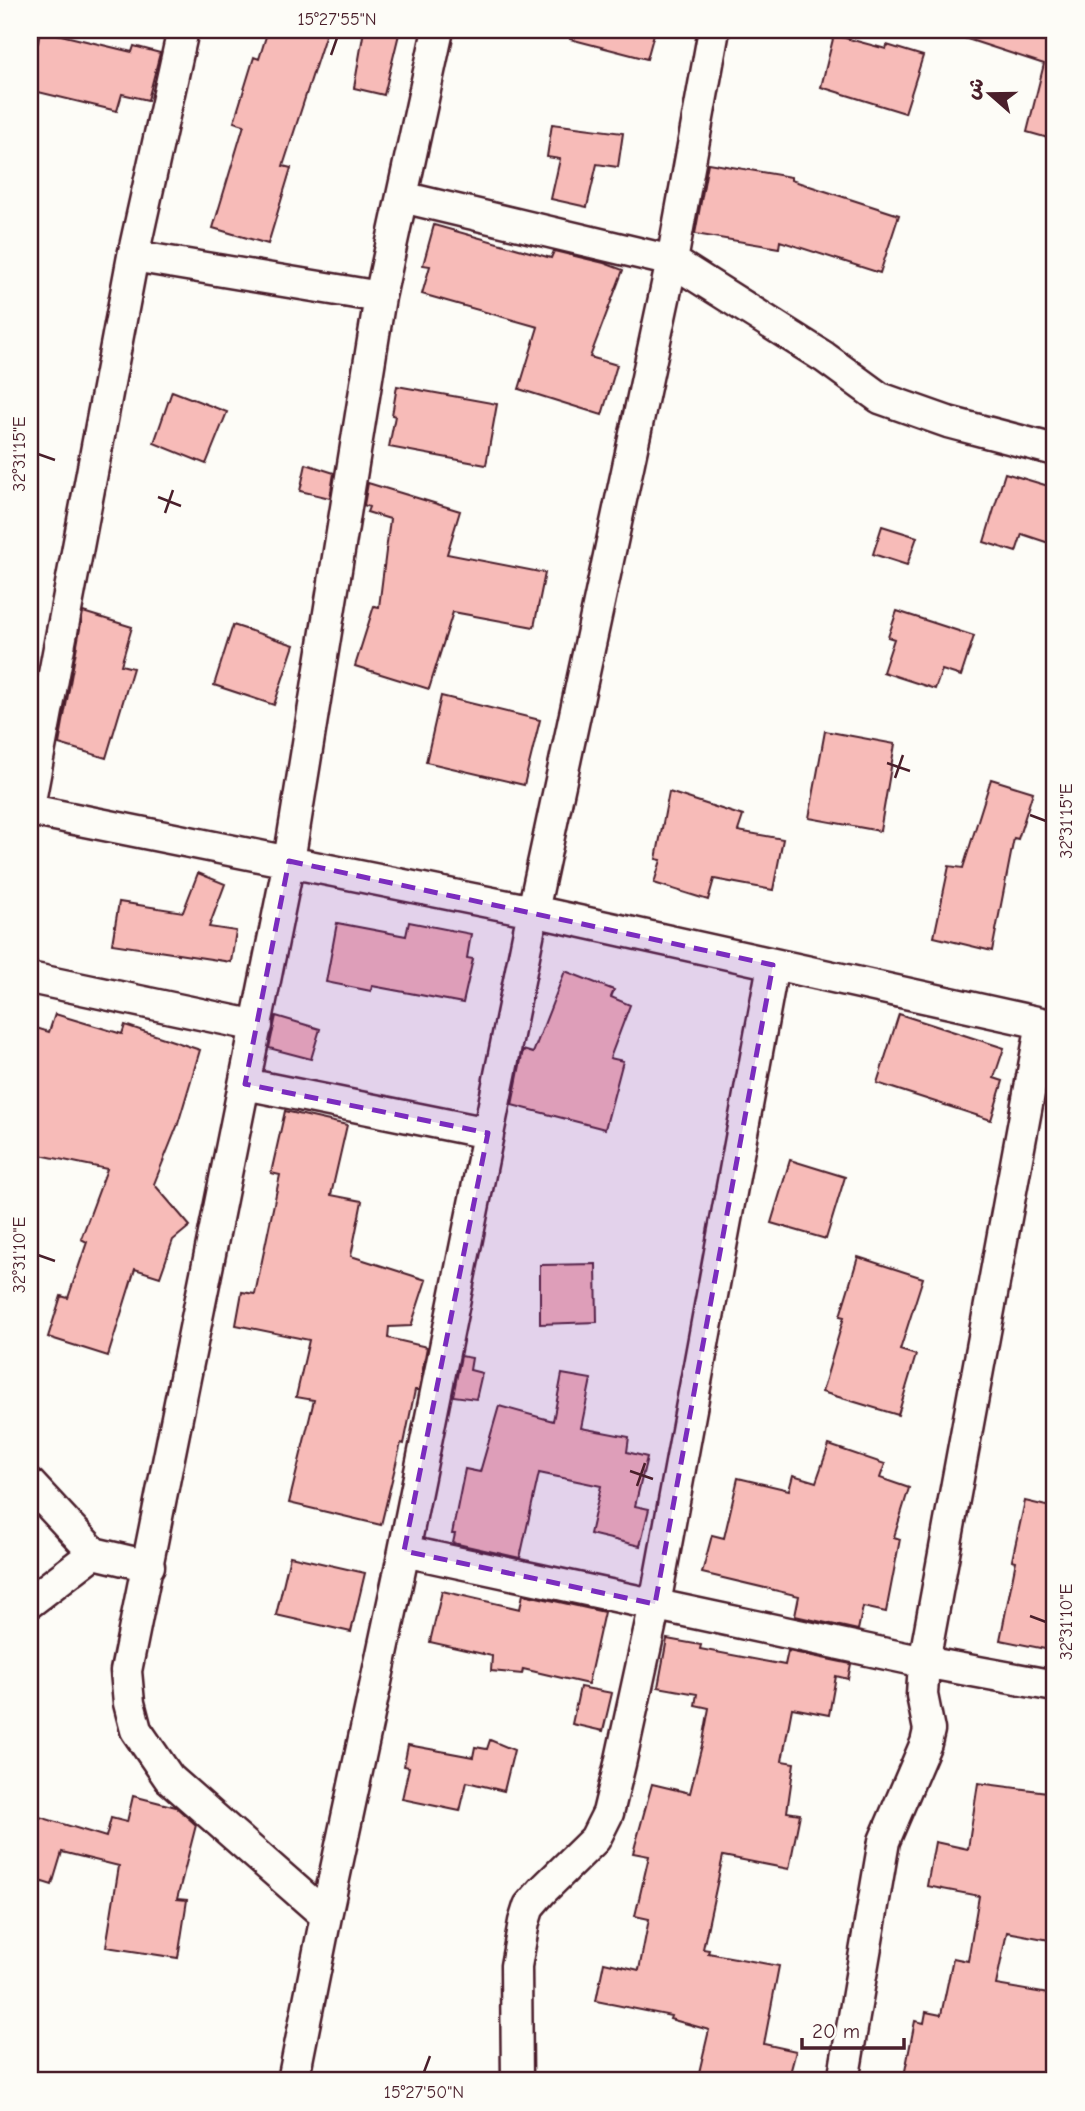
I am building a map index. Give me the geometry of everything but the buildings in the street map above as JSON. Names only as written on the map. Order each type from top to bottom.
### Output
[{"type":"street","points":[[30,801],[133,256],[183,30]]},
{"type":"street","points":[[326,1916],[169,1778],[136,1730],[128,1703],[127,1671],[289,862],[380,297],[438,30]]},
{"type":"street","points":[[293,2081],[404,1551],[533,911],[672,261],[713,30]]},
{"type":"street","points":[[402,197],[672,261],[824,357],[880,398],[948,422],[1055,450]]},
{"type":"street","points":[[133,256],[380,297]]},
{"type":"street","points":[[30,810],[533,911],[1049,1025],[924,1662],[922,1695],[929,1730],[926,1743],[884,1841],[843,2081]]},
{"type":"street","points":[[517,2081],[516,1966],[529,1906],[595,1839],[608,1813],[655,1604],[773,965]]},
{"type":"street","points":[[30,978],[257,1026]]},
{"type":"street","points":[[245,1084],[488,1133]]},
{"type":"street","points":[[30,1484],[94,1553],[149,1566]]},
{"type":"street","points":[[404,1551],[924,1662],[1055,1686]]},
{"type":"street","points":[[30,1602],[94,1553]]},
{"type":"highlighted area","points":[[289,861],[773,965],[655,1604],[404,1551],[488,1133],[245,1084]]}]
